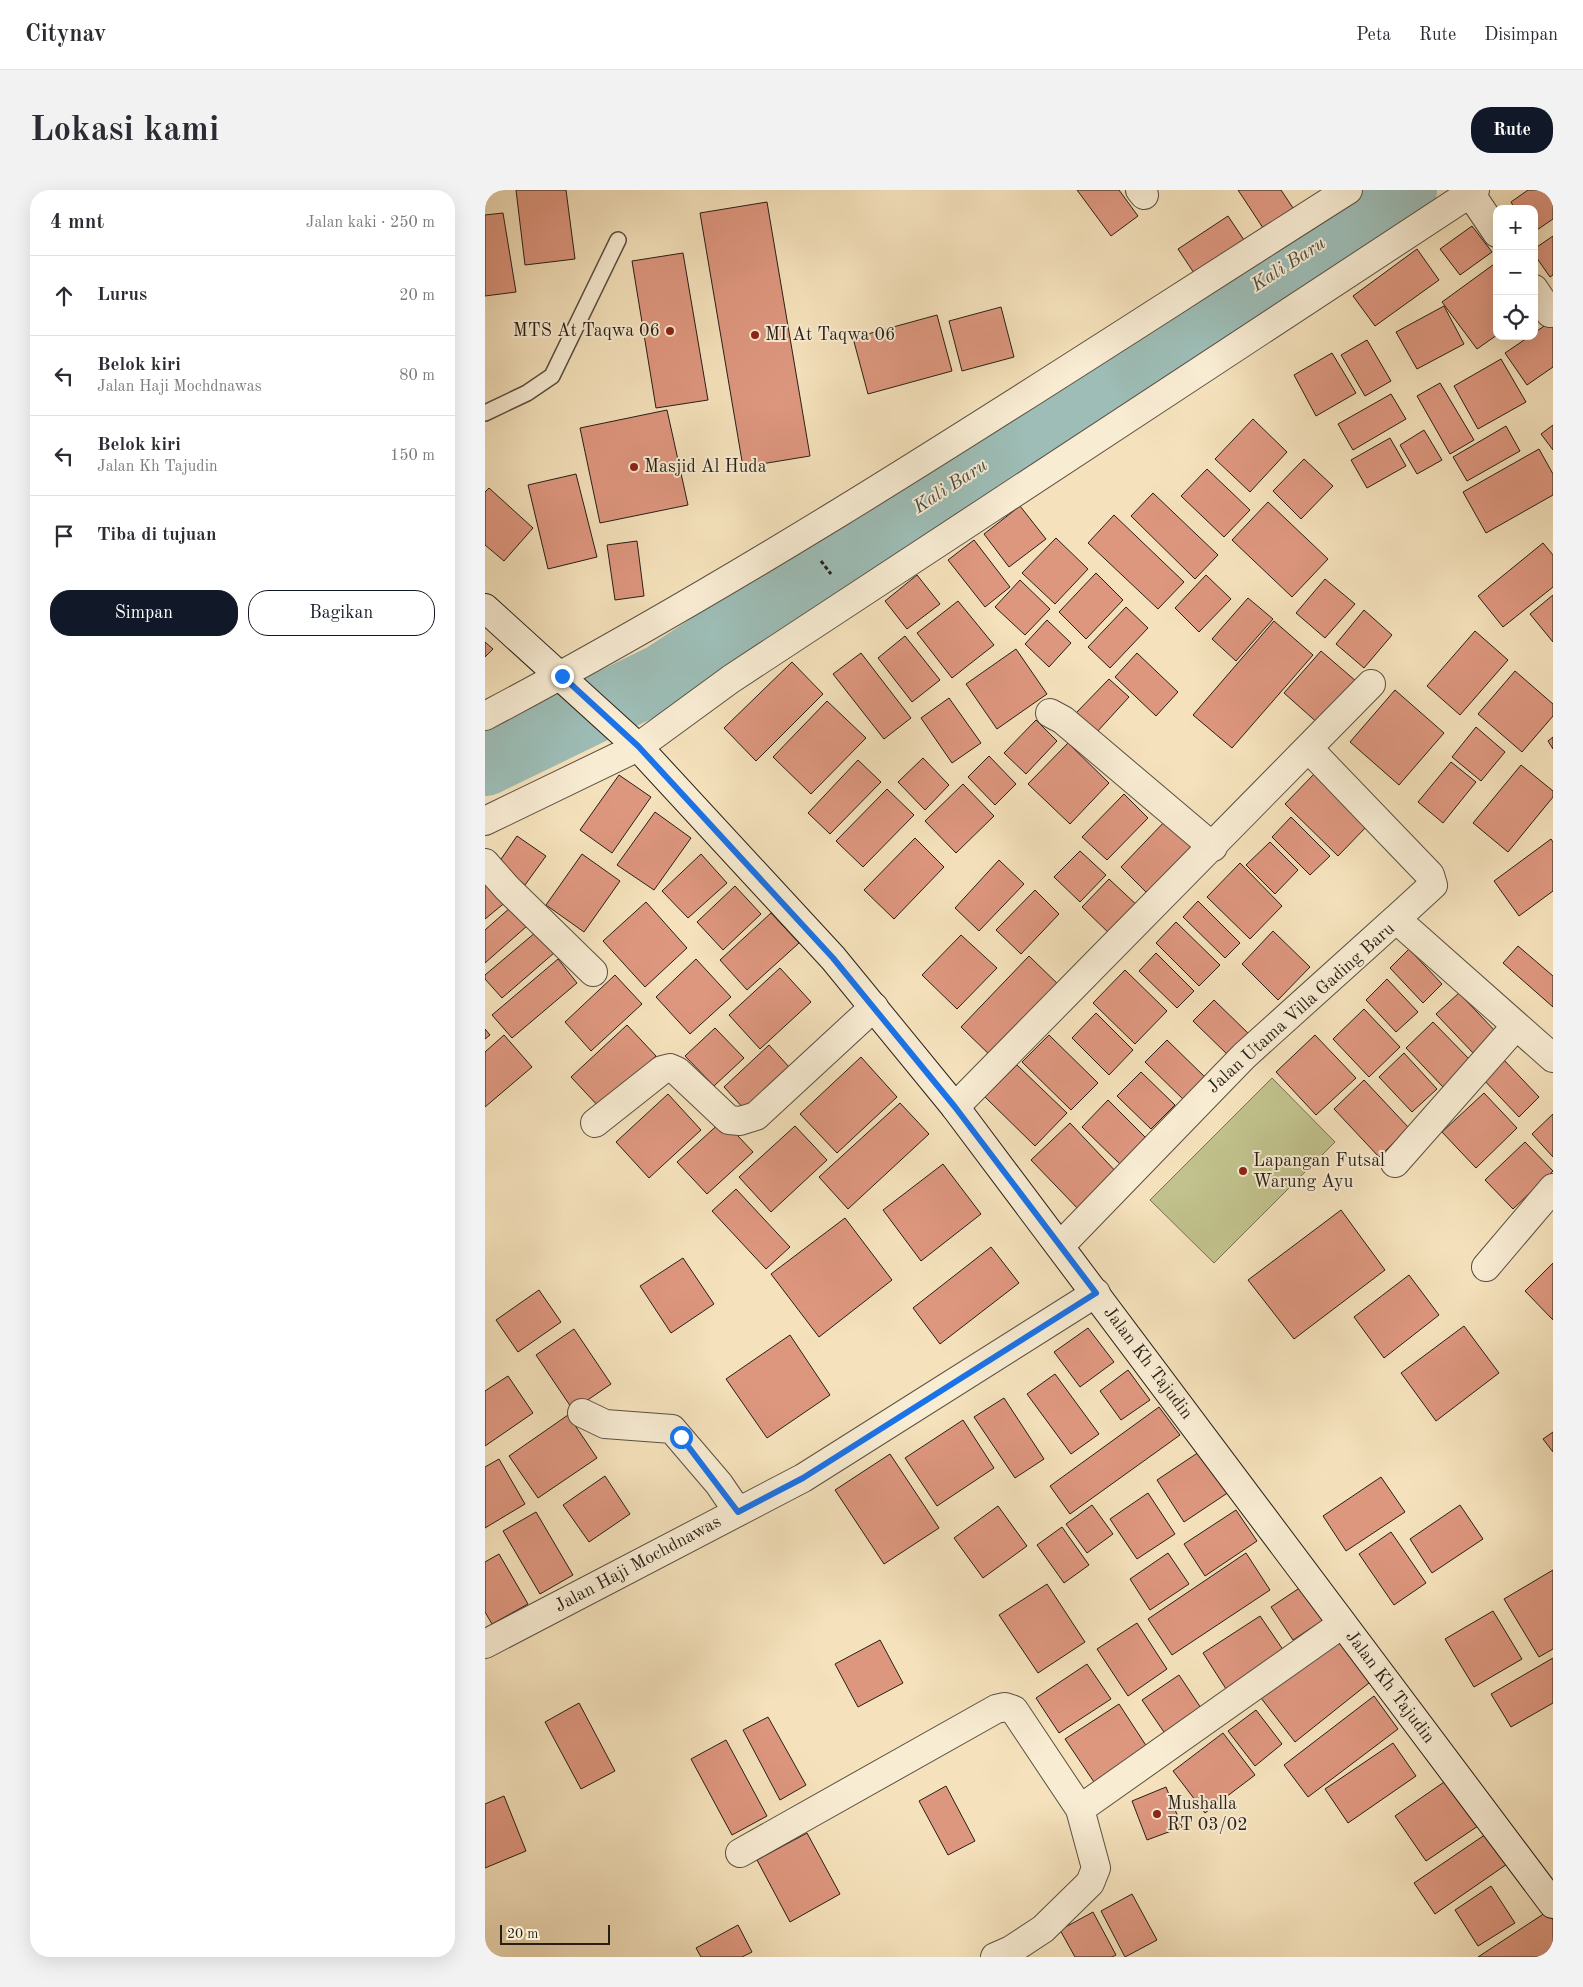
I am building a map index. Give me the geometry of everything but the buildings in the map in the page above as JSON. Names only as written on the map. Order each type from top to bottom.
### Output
[{"type":"street","points":[[485,716],[562,676],[803,537],[1348,190]]},
{"type":"street","points":[[485,821],[638,746],[731,679],[1471,191],[1493,227]]},
{"type":"street","points":[[1538,295],[1550,312]]},
{"type":"street","name":"Jalan Kh Tajudin","points":[[485,608],[638,746],[833,958],[874,1007],[955,1107],[1096,1293],[1553,1904]]},
{"type":"street","points":[[955,1107],[1309,750],[1371,684]]},
{"type":"street","points":[[1050,713],[1063,720],[1213,847]]},
{"type":"street","points":[[1309,750],[1430,875],[1433,884],[1396,919]]},
{"type":"street","points":[[485,863],[507,888],[593,972]]},
{"type":"street","name":"Jalan Utama Villa Gading Baru","points":[[1059,1246],[1244,1056],[1396,919],[1553,1058]]},
{"type":"street","points":[[595,1123],[661,1070],[670,1068],[677,1071],[729,1120],[740,1121],[756,1116],[874,1007]]},
{"type":"street","points":[[1395,1162],[1516,1026]]},
{"type":"street","points":[[1486,1267],[1553,1188]]},
{"type":"street","name":"Jalan Haji Mochdnawas","points":[[485,1644],[803,1478],[1096,1293]]},
{"type":"street","points":[[582,1413],[605,1424],[673,1429],[719,1484],[738,1512]]},
{"type":"street","points":[[1080,1809],[1342,1624]]},
{"type":"street","points":[[740,1853],[995,1709],[1005,1707],[1013,1710],[1080,1809],[1097,1868],[1090,1884],[1043,1929],[1011,1950],[995,1957]]},
{"type":"lane","points":[[485,414],[527,393],[552,376],[618,240]]},
{"type":"path","points":[[815,553],[832,577]]},
{"type":"green space","name":"Lapangan Futsal Warung Ayu","points":[[1272,1078],[1335,1142],[1214,1263],[1150,1200]]},
{"type":"waterway","name":"Kali Baru","points":[[485,763],[662,677],[1404,190]]},
{"type":"place","name":"MTS At Taqwa 06","points":[[670,331]]},
{"type":"place","name":"MI At Taqwa 06","points":[[755,335]]},
{"type":"place","name":"Masjid Al Huda","points":[[634,467]]},
{"type":"place","name":"Lapangan Futsal Warung Ayu","points":[[1243,1171]]},
{"type":"place","name":"Mushalla RT 03/02","points":[[1157,1814]]},
{"type":"route","points":[[562,676],[638,746],[833,958],[955,1107],[1096,1293],[803,1478],[738,1512],[719,1484],[681,1437]]}]
